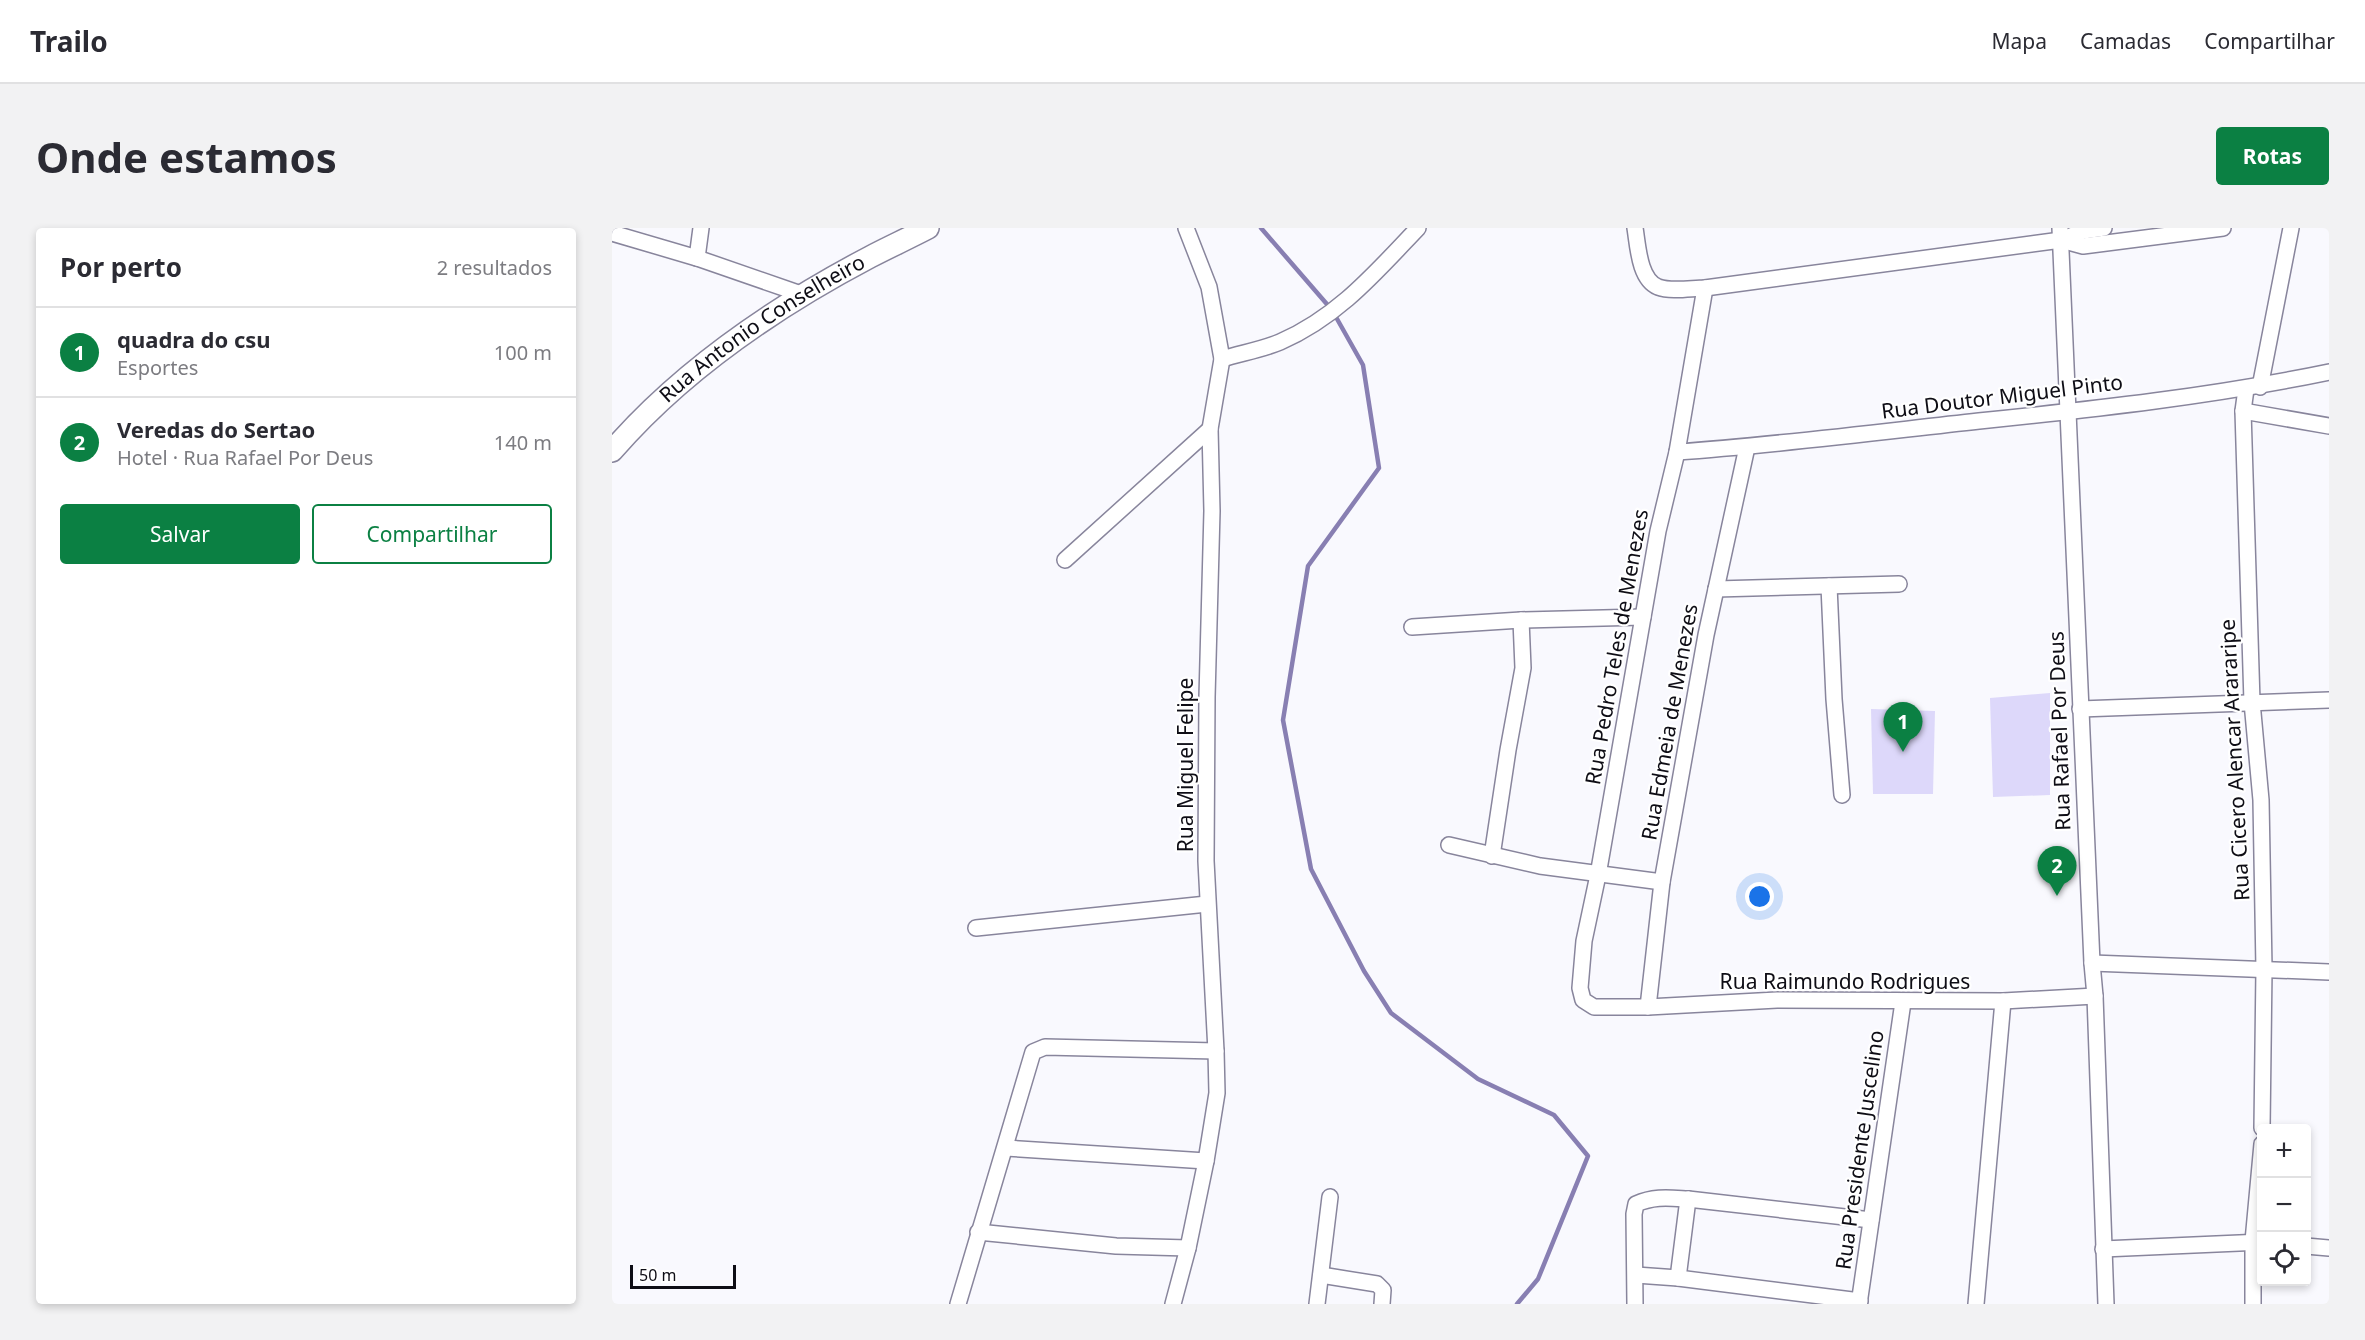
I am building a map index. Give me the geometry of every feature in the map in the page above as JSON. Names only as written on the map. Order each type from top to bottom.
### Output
[{"type":"street","points":[[697,258],[701,228]]},
{"type":"street","name":"Rua Antonio Conselheiro","points":[[612,452],[648,413],[735,338],[871,256],[928,228]]},
{"type":"street","name":"Rua Miguel Felipe","points":[[1173,1304],[1188,1248],[1206,1161],[1216,1093],[1216,1051],[1207,904],[1206,709],[1212,511],[1210,429],[1222,359],[1209,287],[1186,228]]},
{"type":"street","points":[[1222,359],[1283,340],[1329,314],[1349,300],[1418,228]]},
{"type":"street","points":[[1635,228],[1638,251],[1646,276],[1651,283],[1660,288],[1705,288],[2104,228]]},
{"type":"street","points":[[2061,234],[2083,246],[2223,228]]},
{"type":"street","name":"Rua Cicero Alencar Arararipe","points":[[2262,1124],[2264,969],[2261,800],[2252,702],[2243,411],[2253,388],[2291,228]]},
{"type":"street","points":[[615,232],[804,295]]},
{"type":"street","name":"Rua Rafael Por Deus","points":[[2061,234],[2080,709],[2092,963],[2096,996],[2106,1304]]},
{"type":"street","name":"Rua Pedro Teles de Menezes","points":[[1594,1007],[1583,1000],[1580,988],[1584,941],[1598,875],[1658,531],[1677,452],[1705,288]]},
{"type":"street","name":"Rua Doutor Miguel Pinto","points":[[1677,452],[1747,447],[2069,412],[2253,388],[2329,372]]},
{"type":"street","points":[[2243,411],[2329,426]]},
{"type":"street","points":[[1065,560],[1210,429]]},
{"type":"street","name":"Rua Edmeia de Menezes","points":[[1648,1007],[1662,882],[1716,589],[1747,447]]},
{"type":"street","points":[[1716,589],[1899,584]]},
{"type":"street","points":[[1829,586],[1834,699],[1842,795]]},
{"type":"street","points":[[1412,627],[1521,620],[1643,617]]},
{"type":"street","points":[[1492,856],[1523,668],[1521,620]]},
{"type":"street","points":[[2080,709],[2329,700]]},
{"type":"street","points":[[1449,845],[1540,866],[1662,882]]},
{"type":"street","points":[[976,928],[1207,904]]},
{"type":"street","points":[[2092,963],[2329,972]]},
{"type":"street","name":"Rua Raimundo Rodrigues","points":[[1594,1007],[1648,1007],[1777,1000],[2003,1001],[2096,996]]},
{"type":"street","points":[[1976,1304],[2003,1001]]},
{"type":"street","name":"Rua Presidente Juscelino","points":[[1859,1303],[1903,1002]]},
{"type":"street","points":[[958,1304],[978,1232],[1006,1148],[1031,1056],[1038,1049],[1046,1047],[1216,1051]]},
{"type":"street","points":[[1006,1148],[1206,1161]]},
{"type":"street","points":[[2258,1232],[2261,1178]]},
{"type":"street","points":[[1317,1304],[1330,1197]]},
{"type":"street","points":[[1635,1304],[1634,1214],[1636,1204],[1647,1199],[1661,1197],[1688,1199],[1871,1220]]},
{"type":"street","points":[[1677,1278],[1688,1199]]},
{"type":"street","points":[[978,1232],[1093,1244],[1188,1248]]},
{"type":"street","points":[[2103,1249],[2257,1242]]},
{"type":"street","points":[[2311,1246],[2329,1248]]},
{"type":"street","points":[[2253,1304],[2257,1254]]},
{"type":"street","points":[[1321,1275],[1377,1284],[1383,1290],[1382,1304]]},
{"type":"street","points":[[1636,1275],[1677,1278],[1859,1303]]},
{"type":"shaded area","points":[[2050,693],[2050,795],[1993,797],[1990,698]]},
{"type":"shaded area","points":[[1871,709],[1935,711],[1933,794],[1873,794]]},
{"type":"waterway","points":[[1261,228],[1332,310],[1363,365],[1379,468],[1308,566],[1283,720],[1311,869],[1364,971],[1391,1013],[1478,1079],[1554,1115],[1588,1156],[1538,1279],[1517,1304]]},
{"type":"place","name":"quadra do csu","points":[[1903,752]]},
{"type":"place","name":"Veredas do Sertao","points":[[2057,896]]}]
